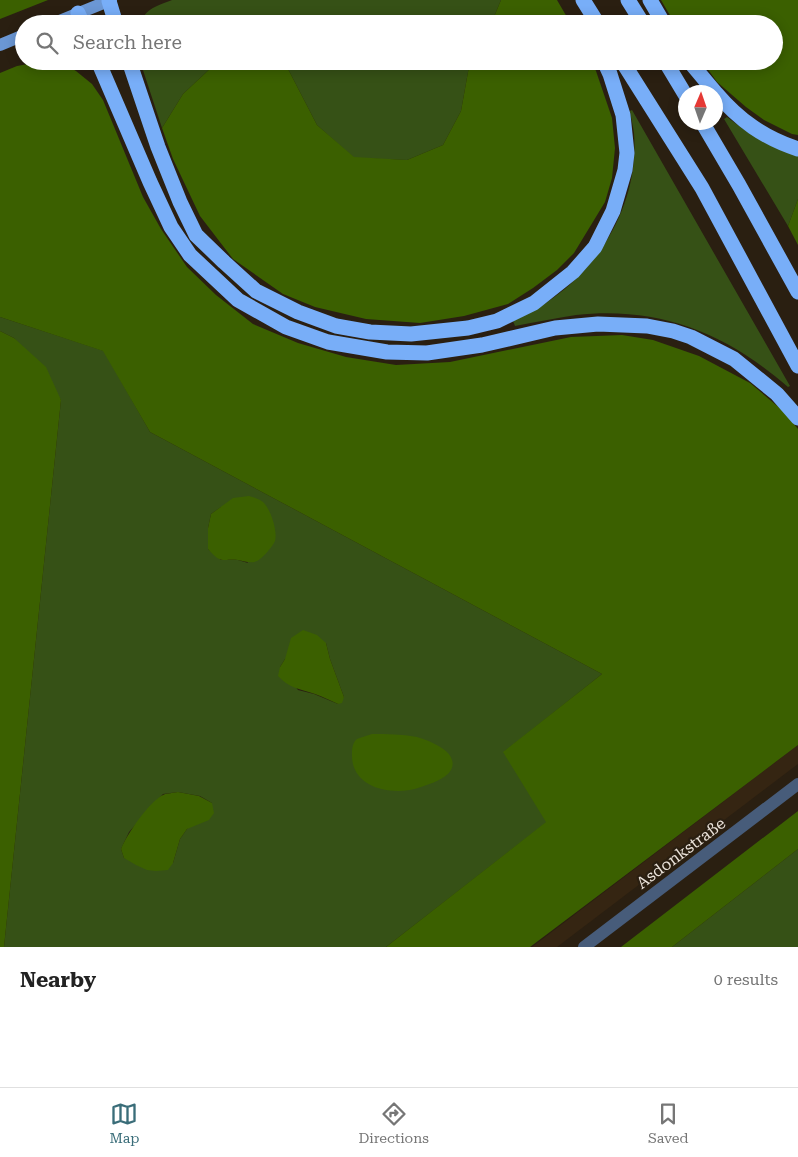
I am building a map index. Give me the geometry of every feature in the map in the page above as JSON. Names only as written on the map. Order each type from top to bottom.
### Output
[{"type":"highway","points":[[110,0],[114,15]]},
{"type":"highway","points":[[628,0],[637,15]]},
{"type":"highway","points":[[650,0],[659,15]]},
{"type":"highway","points":[[102,70],[171,227],[190,254],[238,300],[286,327],[328,342],[387,352],[427,353],[482,345],[555,328],[598,324],[648,326],[691,337],[734,359],[777,394],[798,418]]},
{"type":"highway","points":[[132,70],[158,147],[180,202],[196,235],[224,262],[256,291],[298,312],[336,326],[370,332],[411,334],[468,328],[497,321],[534,304],[573,272],[595,246],[613,212],[625,170],[627,153],[623,115],[608,70]]},
{"type":"highway","points":[[628,70],[702,188],[798,366]]},
{"type":"highway","points":[[670,70],[679,85]]},
{"type":"highway","points":[[696,70],[708,85]]},
{"type":"highway","points":[[723,101],[749,125],[765,136],[798,149]]},
{"type":"highway","points":[[707,130],[798,292]]},
{"type":"main road","points":[[86,15],[110,0]]},
{"type":"main road","points":[[0,45],[15,39]]},
{"type":"street","name":"Asdonkstraße","points":[[584,947],[798,784]]},
{"type":"shaded area","points":[[798,745],[798,764],[557,947],[532,947]]},
{"type":"green space","points":[[0,0],[48,0],[0,19]]},
{"type":"green space","points":[[172,0],[501,0],[495,15],[145,15],[156,6]]},
{"type":"green space","points":[[501,0],[557,0],[566,15],[495,15]]},
{"type":"green space","points":[[661,0],[798,0],[798,135],[792,134],[764,120],[746,107],[723,87],[723,85],[717,82],[708,70],[783,70],[783,15],[670,15]]},
{"type":"green space","points":[[15,67],[15,70],[74,70],[92,84],[103,100],[143,197],[161,229],[187,267],[216,295],[253,324],[298,343],[346,357],[396,365],[450,362],[571,337],[622,335],[653,340],[699,356],[750,383],[782,410],[798,429],[798,745],[530,947],[386,947],[546,822],[503,752],[602,674],[150,432],[103,351],[0,317],[0,73]]},
{"type":"green space","points":[[143,70],[209,70],[183,94],[162,128]]},
{"type":"green space","points":[[209,70],[289,70],[317,125],[354,157],[407,160],[443,145],[461,111],[468,70],[596,70],[612,118],[615,148],[612,178],[605,202],[574,253],[557,270],[508,304],[464,316],[420,323],[366,319],[315,307],[283,294],[233,259],[200,216],[173,159],[162,128],[183,94]]},
{"type":"green space","points":[[289,70],[468,70],[461,111],[443,145],[407,160],[354,158],[317,125]]},
{"type":"green space","points":[[632,110],[790,386],[788,387],[764,368],[716,338],[690,327],[663,320],[635,315],[606,313],[576,315],[515,326],[513,321],[544,304],[572,283],[603,247],[615,226],[631,181],[634,157],[634,133],[630,111]]},
{"type":"green space","points":[[727,117],[761,140],[798,155],[798,199],[788,226],[724,119]]},
{"type":"green space","points":[[798,199],[798,245],[788,226]]},
{"type":"green space","points":[[0,317],[104,351],[150,432],[602,674],[504,752],[547,822],[386,947],[4,947],[61,400],[14,338],[0,331]],"holes":[[[221,507],[248,563],[238,560],[221,560],[208,549],[208,528],[211,514]],[[326,643],[344,697],[338,704],[314,694],[298,690],[280,667],[285,659]],[[178,792],[200,796],[212,803],[180,839],[173,863],[124,858],[121,849],[129,832],[163,794]]]},
{"type":"green space","points":[[0,331],[14,338],[46,367],[61,400],[4,947],[0,947]]},
{"type":"green space","points":[[249,496],[262,501],[266,505],[273,520],[275,541],[259,560],[254,562],[219,559],[208,549],[208,528],[211,514],[233,498]]},
{"type":"green space","points":[[303,630],[317,635],[326,643],[344,697],[342,703],[338,704],[295,688],[278,676],[291,638]]},
{"type":"green space","points":[[372,734],[406,735],[436,744],[448,753],[451,758],[453,764],[451,770],[438,781],[410,790],[387,790],[376,787],[358,775],[353,765],[352,753],[356,740]]},
{"type":"green space","points":[[178,792],[199,796],[212,803],[214,813],[209,820],[187,829],[180,839],[173,863],[168,870],[147,870],[124,858],[121,849],[133,827],[145,811],[163,795]]},
{"type":"green space","points":[[798,811],[798,849],[672,947],[621,947]]},
{"type":"green space","points":[[798,849],[798,947],[672,947]]}]
